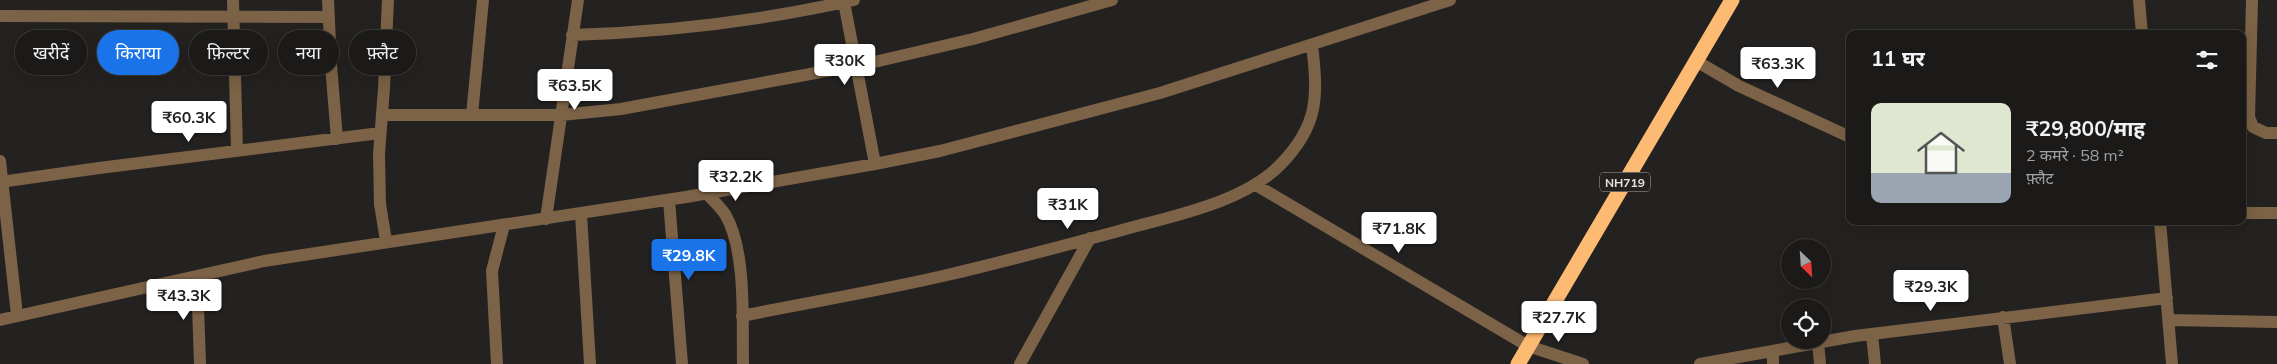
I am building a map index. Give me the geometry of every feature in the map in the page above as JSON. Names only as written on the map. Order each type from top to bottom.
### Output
[{"type":"highway","name":"NH719","points":[[1518,364],[1732,0]]},
{"type":"street","points":[[234,0],[232,16],[237,150]]},
{"type":"street","points":[[328,0],[337,139]]},
{"type":"street","points":[[386,241],[379,177],[388,0]]},
{"type":"street","points":[[472,115],[483,0]]},
{"type":"street","points":[[546,219],[578,0]]},
{"type":"street","points":[[382,115],[561,115],[672,100],[855,66],[973,39],[1112,0]]},
{"type":"street","points":[[0,320],[264,261],[386,241],[581,214],[707,194],[948,149],[1199,82],[1312,46],[1424,4],[1450,0]]},
{"type":"street","points":[[2139,0],[2142,30]]},
{"type":"street","points":[[2252,0],[2249,117],[2253,127],[2266,133],[2277,133]]},
{"type":"street","points":[[572,35],[635,33],[702,26],[807,11],[849,1],[855,66],[875,164]]},
{"type":"street","points":[[0,16],[329,17]]},
{"type":"street","points":[[742,316],[931,279],[1204,207],[1256,185],[1280,165],[1304,136],[1310,121],[1317,86],[1312,46]]},
{"type":"street","points":[[1696,61],[1739,86],[1846,135]]},
{"type":"street","points":[[1,182],[380,133]]},
{"type":"street","points":[[0,160],[17,315]]},
{"type":"street","points":[[1256,185],[1528,346],[1583,364]]},
{"type":"street","points":[[707,194],[724,213],[731,229],[740,270],[743,364]]},
{"type":"street","points":[[669,200],[682,364]]},
{"type":"street","points":[[2246,213],[2277,213]]},
{"type":"street","points":[[581,214],[590,364]]},
{"type":"street","points":[[496,364],[492,271],[504,225]]},
{"type":"street","points":[[2160,225],[2172,364]]},
{"type":"street","points":[[1020,364],[1090,238]]},
{"type":"street","points":[[197,276],[200,364]]},
{"type":"street","points":[[1831,340],[2002,317],[2167,298]]},
{"type":"street","points":[[2002,317],[2010,364]]},
{"type":"street","points":[[2169,320],[2277,322]]},
{"type":"street","points":[[1872,334],[1875,364]]},
{"type":"street","points":[[1708,363],[1783,349]]},
{"type":"street","points":[[1819,349],[1820,364]]},
{"type":"street","points":[[1773,351],[1773,364]]}]
